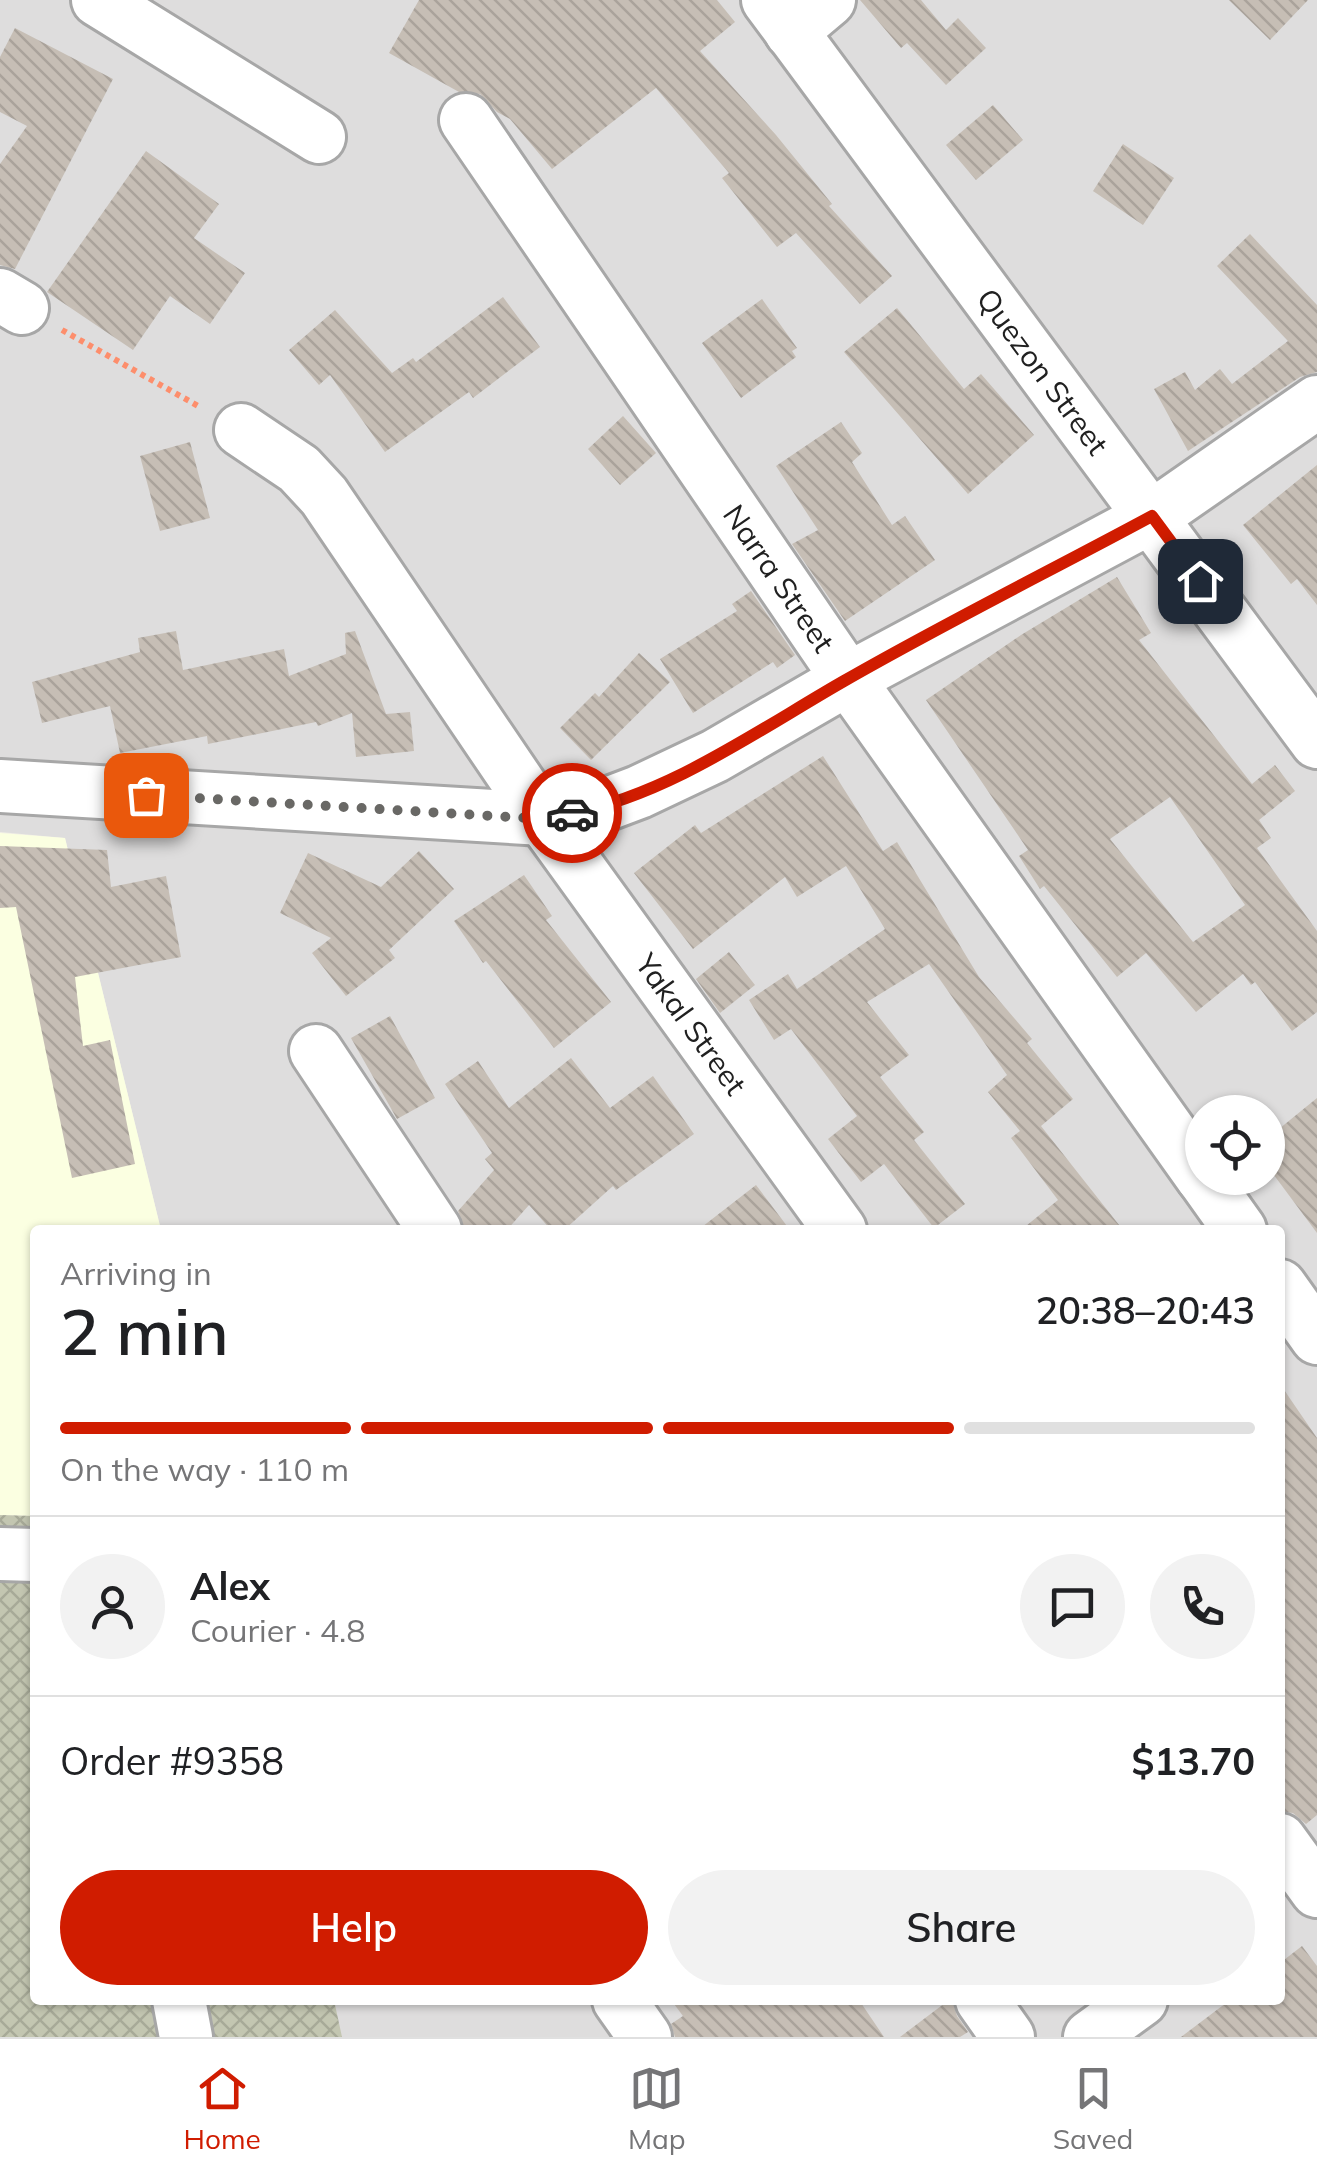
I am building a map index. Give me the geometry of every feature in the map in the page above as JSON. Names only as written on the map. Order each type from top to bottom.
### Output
[{"type":"street","points":[[98,0],[319,138]]},
{"type":"street","name":"Quezon Street","points":[[796,11],[1152,516],[1317,742]]},
{"type":"street","name":"Narra Street","points":[[466,120],[848,679],[1185,1152]]},
{"type":"street","points":[[0,786],[543,819],[594,809],[714,756],[848,679],[1152,516],[1317,402]]},
{"type":"street","name":"Yakal Street","points":[[241,430],[299,469],[324,496],[543,819],[836,1225]]},
{"type":"street","points":[[316,1052],[432,1225]]},
{"type":"street","name":"Narra Street","points":[[1216,1195],[1237,1225]]},
{"type":"street","points":[[1285,1293],[1317,1338]]},
{"type":"street","points":[[0,1554],[30,1555]]},
{"type":"street","points":[[180,2005],[186,2037]]},
{"type":"street","points":[[623,2005],[645,2037]]},
{"type":"street","points":[[986,2005],[1008,2037]]},
{"type":"street","points":[[1090,2037],[1134,2005]]},
{"type":"path","points":[[11,301],[241,430]]},
{"type":"shaded area","points":[[0,0],[1317,0],[1317,2037],[341,2037],[335,2005],[1285,2005],[1285,1225],[160,1225],[65,838],[0,832]]},
{"type":"shaded area","points":[[0,833],[65,838],[160,1225],[30,1225],[30,1516],[0,1515]]},
{"type":"shaded area","points":[[0,1515],[30,1516],[30,2005],[335,2005],[342,2037],[0,2037]]},
{"type":"building","points":[[419,0],[717,0],[735,22],[700,51],[776,135],[832,204],[829,206],[892,276],[860,304],[796,233],[777,247],[722,178],[729,173],[656,88],[552,169],[510,119],[480,94],[459,92],[389,53]]},
{"type":"building","points":[[860,0],[921,0],[946,30],[958,18],[986,48],[946,85],[907,43],[901,48]]},
{"type":"building","points":[[1229,0],[1308,0],[1270,40]]},
{"type":"building","points":[[15,28],[113,79],[15,269],[0,265],[0,164],[27,126],[0,112],[0,57]]},
{"type":"building","points":[[993,105],[1023,140],[976,180],[946,145]]},
{"type":"building","points":[[1123,144],[1174,178],[1143,225],[1093,191]]},
{"type":"building","points":[[146,151],[219,204],[194,238],[245,273],[210,324],[170,296],[133,350],[47,292]]},
{"type":"building","points":[[1250,234],[1317,305],[1317,372],[1300,377],[1188,451],[1154,389],[1185,372],[1195,390],[1220,369],[1232,384],[1288,341],[1217,266]]},
{"type":"building","points":[[503,297],[540,347],[473,398],[469,392],[385,452],[330,375],[319,385],[289,350],[335,310],[392,373],[413,358],[416,362]]},
{"type":"building","points":[[762,299],[797,348],[792,351],[796,357],[741,398],[702,343]]},
{"type":"building","points":[[897,308],[964,389],[981,374],[1034,435],[968,494],[844,352]]},
{"type":"building","points":[[623,416],[656,453],[620,485],[588,449]]},
{"type":"building","points":[[841,422],[862,453],[852,462],[892,525],[905,516],[935,560],[845,621],[792,544],[818,530],[776,466]]},
{"type":"building","points":[[190,442],[210,518],[160,531],[140,456]]},
{"type":"building","points":[[1317,465],[1317,605],[1297,579],[1291,584],[1243,525]]},
{"type":"building","points":[[1117,577],[1151,633],[1139,640],[1252,784],[1275,765],[1295,791],[1259,820],[1271,838],[1257,848],[1317,931],[1317,1012],[1292,1031],[1255,982],[1251,985],[1243,974],[1196,1012],[1146,953],[1117,977],[1044,886],[1040,889],[1019,856],[1028,850],[926,700],[1021,635]],"holes":[[[1170,797],[1245,905],[1193,942],[1110,839]]]},
{"type":"building","points":[[751,591],[795,655],[777,668],[773,662],[693,713],[660,659],[737,611],[732,604]]},
{"type":"building","points":[[176,631],[183,670],[284,649],[289,676],[346,654],[345,633],[355,631],[386,714],[410,712],[414,751],[356,757],[352,713],[318,726],[316,722],[208,744],[207,736],[120,753],[110,706],[42,723],[32,682],[140,652],[138,638]]},
{"type":"building","points":[[639,653],[670,682],[591,760],[560,728],[595,693],[599,697]]},
{"type":"building","points":[[823,756],[883,851],[897,842],[979,977],[1032,1039],[1027,1043],[1073,1099],[1041,1126],[1119,1225],[1027,1225],[1058,1200],[1011,1138],[1020,1131],[988,1092],[1007,1075],[929,964],[867,1002],[909,1055],[880,1077],[924,1132],[914,1140],[965,1204],[938,1225],[932,1225],[884,1164],[861,1182],[828,1139],[857,1116],[791,1029],[774,1040],[749,1000],[788,974],[797,989],[885,929],[846,866],[797,897],[785,877],[693,949],[634,873],[695,825],[701,833]]},
{"type":"building","points":[[0,846],[107,850],[111,887],[166,876],[181,957],[75,977],[83,1046],[110,1040],[135,1164],[72,1178],[16,907],[0,908]]},
{"type":"building","points":[[419,851],[454,889],[389,950],[395,958],[346,996],[312,953],[331,938],[280,913],[308,853],[381,887]]},
{"type":"building","points":[[524,875],[552,916],[546,920],[611,1002],[554,1048],[486,961],[483,963],[454,921]]},
{"type":"building","points":[[729,952],[755,985],[720,1013],[696,979]]},
{"type":"building","points":[[390,1016],[435,1098],[397,1119],[351,1038]]},
{"type":"building","points":[[571,1058],[610,1108],[653,1076],[694,1134],[616,1190],[613,1186],[570,1225],[547,1225],[529,1205],[511,1225],[463,1225],[458,1211],[494,1170],[485,1159],[492,1153],[445,1084],[478,1061],[509,1108]]},
{"type":"building","points":[[1317,1098],[1317,1233],[1285,1190],[1285,1124]]},
{"type":"building","points":[[756,1185],[786,1225],[704,1225]]},
{"type":"building","points":[[1285,1391],[1317,1438],[1317,1815],[1306,1824],[1285,1812]]},
{"type":"building","points":[[1302,1946],[1317,1966],[1317,2037],[1181,2037],[1223,2005],[1285,2005],[1285,1959]]},
{"type":"building","points":[[675,2005],[862,2005],[884,2037],[675,2037],[671,2024],[683,2016]]},
{"type":"building","points":[[942,2005],[954,2005],[968,2032],[960,2037],[900,2037]]},
{"type":"way so far","points":[[146,795],[543,819],[572,813]]},
{"type":"route","points":[[572,813],[639,792],[714,756],[848,679],[1152,516],[1200,581]]}]
